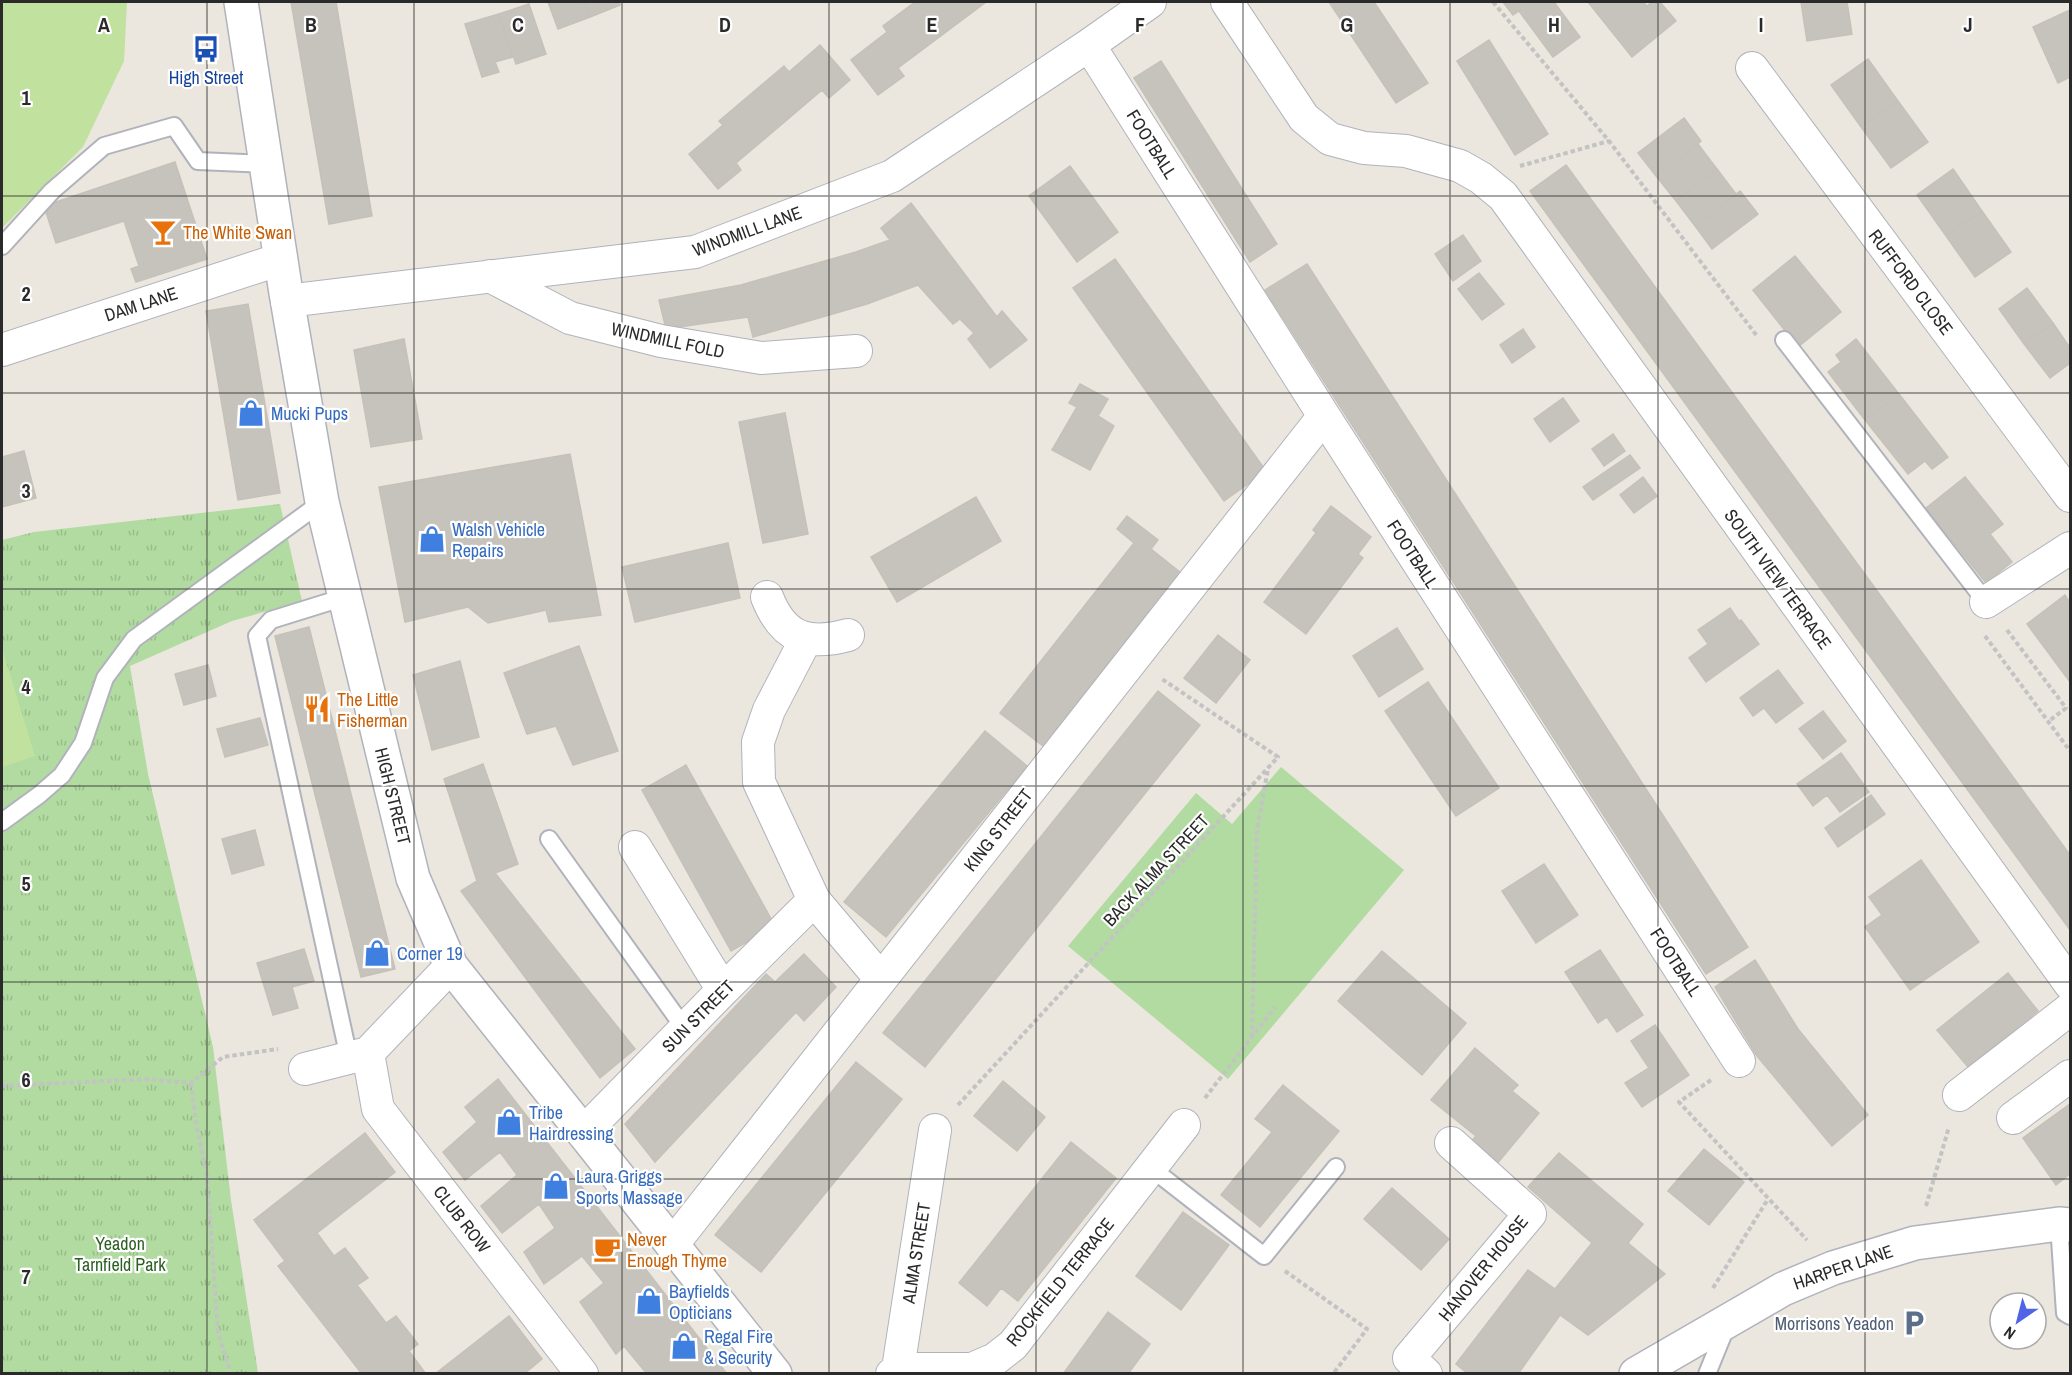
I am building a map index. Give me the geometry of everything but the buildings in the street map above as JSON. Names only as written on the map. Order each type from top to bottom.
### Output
[{"type":"street","name":"HIGH STREET","points":[[241,2],[287,301],[322,502],[413,878],[451,966],[775,1374]]},
{"type":"street","name":"WINDMILL LANE","points":[[287,301],[695,252],[892,176],[1150,2]]},
{"type":"street","name":"SOUTH VIEW TERRACE","points":[[1227,2],[1304,118],[1330,139],[1364,148],[1406,151],[1460,166],[1481,178],[1503,196],[2070,984]]},
{"type":"street","name":"FOOTBALL","points":[[1089,45],[1324,416],[1739,1061]]},
{"type":"street","name":"RUFFORD CLOSE","points":[[1752,68],[2070,496]]},
{"type":"street","name":"DAM LANE","points":[[2,350],[281,259]]},
{"type":"street","name":"WINDMILL FOLD","points":[[490,276],[570,318],[661,341],[761,358],[856,351]]},
{"type":"street","name":"KING STREET","points":[[672,1245],[1324,416]]},
{"type":"street","points":[[1986,602],[2070,548]]},
{"type":"street","points":[[767,597],[774,614],[783,626],[806,639],[828,640],[848,634]]},
{"type":"street","points":[[806,639],[769,710],[758,742],[759,782],[814,900],[880,978]]},
{"type":"street","points":[[635,847],[723,990]]},
{"type":"street","name":"SUN STREET","points":[[582,1133],[814,900]]},
{"type":"street","points":[[305,1069],[359,1056],[451,966]]},
{"type":"street","points":[[1959,1095],[2070,1009]]},
{"type":"street","name":"CLUB ROW","points":[[359,1056],[378,1109],[582,1374]]},
{"type":"street","points":[[2013,1118],[2070,1076]]},
{"type":"street","name":"ROCKFIELD TERRACE","points":[[895,1371],[972,1369],[995,1359],[1013,1345],[1184,1125]]},
{"type":"street","name":"ALMA STREET","points":[[895,1371],[935,1130]]},
{"type":"street","name":"HANOVER HOUSE","points":[[1426,1374],[1409,1358],[1530,1214],[1451,1143]]},
{"type":"street","name":"HARPER LANE","points":[[1636,1374],[1783,1289],[1833,1268],[1915,1243],[2065,1224]]},
{"type":"lane","points":[[2,246],[52,191],[104,146],[174,126],[198,161],[267,164]]},
{"type":"lane","points":[[1784,340],[1986,602]]},
{"type":"lane","points":[[2,822],[62,775],[83,743],[105,678],[134,639],[322,502]]},
{"type":"lane","points":[[345,597],[271,620],[257,636],[359,1056]]},
{"type":"lane","points":[[549,839],[685,1029]]},
{"type":"lane","points":[[1151,1168],[1264,1256],[1336,1167]]},
{"type":"lane","points":[[2065,1224],[2065,1313],[2070,1316]]},
{"type":"lane","points":[[1707,1374],[1730,1318]]},
{"type":"path","points":[[1481,178],[1609,141]]},
{"type":"path","points":[[1986,602],[2066,708],[2049,721]]},
{"type":"path","points":[[1133,659],[1278,757],[1268,768],[1257,830],[1252,1037]]},
{"type":"path","name":"BACK ALMA STREET","points":[[935,1130],[1268,768]]},
{"type":"path","points":[[1184,1125],[1275,1007]]},
{"type":"path","points":[[2,1086],[147,1079],[191,1083],[222,1057],[305,1045],[305,1069]]},
{"type":"path","points":[[1739,1061],[1679,1102],[1833,1268]]},
{"type":"path","points":[[191,1083],[207,1176],[218,1332],[231,1374]]},
{"type":"path","points":[[1915,1243],[1959,1095]]},
{"type":"path","points":[[1712,1289],[1768,1199]]},
{"type":"path","points":[[1264,1256],[1366,1329],[1333,1374]]},
{"type":"green space","points":[[2,2],[127,2],[124,61],[83,147],[2,228]]},
{"type":"green space","name":"Yeadon Tarnfield Park","points":[[280,504],[302,601],[232,621],[130,666],[148,774],[213,1047],[231,1200],[258,1373],[2,1373],[2,540],[34,532]]},
{"type":"green space","points":[[2,648],[35,756],[2,767]]},
{"type":"green space","points":[[1281,767],[1404,870],[1228,1079],[1068,946],[1196,793],[1232,824]]},
{"type":"place","name":"High Street","points":[[206,49]]},
{"type":"place","name":"The White Swan","points":[[163,232]]},
{"type":"place","name":"Mucki Pups","points":[[251,413]]},
{"type":"place","name":"Walsh Vehicle Repairs","points":[[432,539]]},
{"type":"place","name":"The Little Fisherman","points":[[317,709]]},
{"type":"place","name":"Corner 19","points":[[377,953]]},
{"type":"place","name":"Tribe Hairdressing","points":[[509,1122]]},
{"type":"place","name":"Laura Griggs Sports Massage","points":[[556,1186]]},
{"type":"place","name":"Never Enough Thyme","points":[[607,1249]]},
{"type":"place","name":"Bayfields Opticians","points":[[649,1301]]},
{"type":"place","name":"Morrisons Yeadon","points":[[1914,1323]]},
{"type":"place","name":"Regal Fire & Security","points":[[684,1346]]}]
